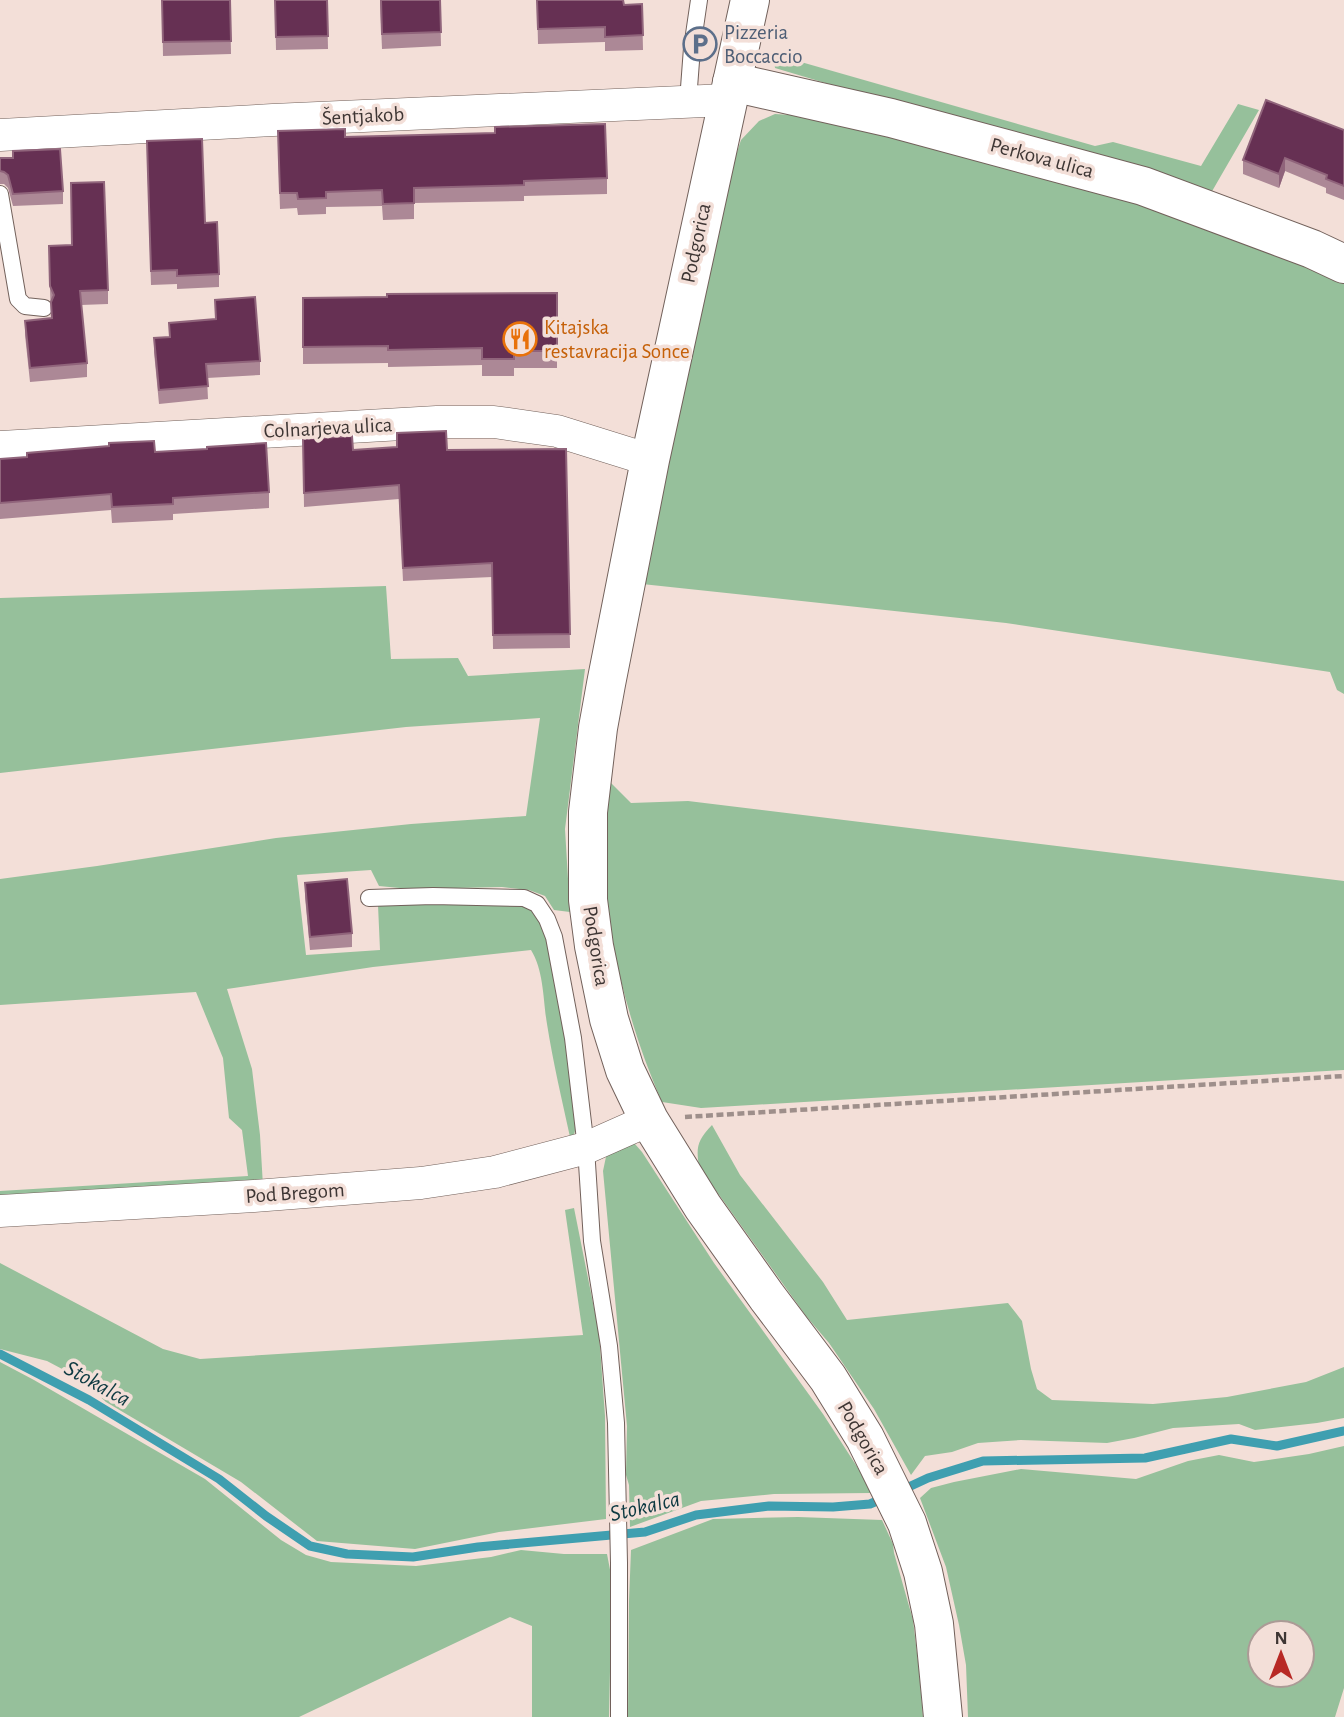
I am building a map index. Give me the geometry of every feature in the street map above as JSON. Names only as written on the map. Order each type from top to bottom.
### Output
[{"type":"main road","name":"Podgorica","points":[[750,0],[650,460],[598,728],[588,812],[588,900],[609,1020],[625,1070],[649,1120],[703,1208],[828,1378],[880,1465],[907,1523],[923,1572],[934,1624],[943,1717]]},
{"type":"main road","name":"Perkova ulica","points":[[729,91],[891,118],[1143,186],[1344,264]]},
{"type":"street","name":"Šentjakob","points":[[0,135],[688,101],[729,91]]},
{"type":"street","name":"Colnarjeva ulica","points":[[0,447],[469,422],[521,425],[556,431],[650,460]]},
{"type":"street","name":"Pod Bregom","points":[[0,1210],[254,1196],[421,1183],[495,1172],[586,1148],[649,1120]]},
{"type":"lane","points":[[688,101],[699,0]]},
{"type":"lane","points":[[0,194],[18,299],[26,306],[44,308]]},
{"type":"lane","points":[[369,898],[524,898],[537,904],[554,937],[573,1038],[586,1148],[592,1241],[609,1346],[616,1423],[619,1717]]},
{"type":"path","points":[[649,1120],[1344,1076]]},
{"type":"green space","points":[[773,54],[1095,146],[1113,142],[1201,166],[1238,104],[1259,110],[1211,193],[775,68]]},
{"type":"green space","points":[[775,114],[807,116],[1060,175],[1344,278],[1344,694],[1337,690],[1330,672],[1006,623],[642,584],[723,194],[741,140],[759,121]]},
{"type":"green space","points":[[386,586],[391,659],[458,658],[468,676],[585,669],[565,829],[570,912],[554,910],[545,896],[529,890],[502,887],[410,889],[379,886],[371,870],[297,875],[306,955],[380,950],[378,905],[523,903],[537,912],[549,938],[571,1058],[577,1122],[574,1135],[570,1137],[549,1038],[541,976],[531,950],[373,967],[227,989],[252,1069],[263,1186],[0,1201],[0,1191],[248,1176],[242,1130],[229,1118],[223,1058],[196,992],[0,1005],[0,879],[276,838],[411,824],[526,816],[540,718],[406,727],[0,773],[0,598]]},
{"type":"green space","points":[[610,782],[631,803],[688,801],[1344,881],[1344,1070],[701,1108],[662,1102],[638,1041],[613,941],[605,873],[605,834]]},
{"type":"green space","points":[[712,1125],[740,1175],[823,1282],[847,1320],[1008,1303],[1022,1321],[1037,1389],[1052,1400],[1153,1404],[1227,1397],[1306,1382],[1344,1367],[1344,1418],[1255,1430],[1239,1424],[1173,1428],[1107,1443],[1021,1440],[978,1443],[952,1452],[925,1456],[911,1475],[874,1409],[829,1343],[806,1316],[699,1167],[699,1144]]},
{"type":"green space","points":[[625,1140],[635,1144],[642,1152],[714,1263],[823,1414],[865,1479],[871,1493],[774,1494],[701,1501],[630,1527],[629,1485],[626,1475],[627,1426],[603,1171],[607,1152]]},
{"type":"green space","points":[[574,1208],[599,1333],[605,1416],[606,1519],[499,1532],[415,1549],[317,1541],[241,1482],[106,1402],[81,1379],[47,1361],[0,1349],[0,1263],[163,1349],[200,1359],[583,1335],[565,1210]]},
{"type":"green space","points":[[0,1362],[205,1479],[281,1540],[306,1555],[331,1562],[416,1566],[491,1557],[521,1550],[607,1554],[612,1580],[609,1717],[532,1717],[532,1626],[510,1617],[299,1717],[0,1717]]},
{"type":"green space","points":[[1344,1446],[1344,1688],[1335,1717],[968,1717],[966,1665],[959,1625],[946,1567],[920,1498],[931,1488],[1021,1469],[1136,1479],[1188,1461],[1219,1455],[1254,1462]]},
{"type":"green space","points":[[798,1517],[882,1520],[893,1544],[913,1620],[923,1717],[628,1717],[631,1550],[713,1519]]},
{"type":"building","points":[[162,0],[230,0],[231,41],[163,42]]},
{"type":"building","points":[[275,0],[327,0],[328,36],[276,37]]},
{"type":"building","points":[[381,0],[440,0],[441,32],[382,34]]},
{"type":"building","points":[[537,0],[623,0],[624,5],[642,4],[643,35],[605,37],[605,27],[538,29]]},
{"type":"building","points":[[1266,100],[1344,130],[1344,186],[1326,179],[1327,175],[1285,158],[1279,174],[1243,160]]},
{"type":"building","points":[[605,124],[607,178],[524,181],[524,185],[414,188],[414,203],[383,204],[382,190],[326,192],[326,198],[298,199],[297,193],[280,193],[278,131],[345,129],[345,137],[495,133],[495,127]]},
{"type":"building","points":[[202,139],[205,223],[217,222],[219,274],[177,276],[177,270],[151,271],[147,141]]},
{"type":"building","points":[[60,149],[63,191],[13,194],[8,175],[0,171],[0,158],[13,158],[13,151]]},
{"type":"building","points":[[104,182],[108,290],[80,291],[87,363],[30,368],[25,321],[52,318],[51,302],[54,295],[50,286],[49,246],[72,245],[71,183]]},
{"type":"building","points":[[557,293],[557,351],[514,351],[514,359],[482,359],[482,348],[388,350],[388,346],[303,347],[303,298],[387,297],[387,294]]},
{"type":"building","points":[[255,297],[260,361],[206,364],[208,386],[159,390],[154,338],[170,337],[169,323],[216,319],[215,300]]},
{"type":"building","points":[[446,431],[447,450],[566,449],[570,634],[493,635],[492,563],[403,568],[399,485],[304,493],[303,439],[352,436],[353,450],[397,447],[397,433]]},
{"type":"building","points":[[154,441],[155,452],[266,443],[269,492],[173,498],[173,504],[112,507],[111,494],[0,503],[0,459],[27,457],[27,453],[109,446],[109,443]]},
{"type":"building","points":[[347,879],[352,933],[310,937],[305,883]]},
{"type":"waterway","name":"Stokalca","points":[[0,1354],[89,1400],[219,1479],[310,1546],[347,1554],[413,1557],[478,1547],[645,1532],[696,1515],[769,1506],[833,1507],[870,1504],[884,1498]]},
{"type":"waterway","name":"Stokalca","points":[[900,1491],[928,1478],[983,1461],[1145,1458],[1231,1439],[1277,1446],[1344,1431]]},
{"type":"place","name":"Pizzeria Boccaccio","points":[[700,44]]},
{"type":"place","name":"Kitajska restavracija Sonce","points":[[520,339]]}]
